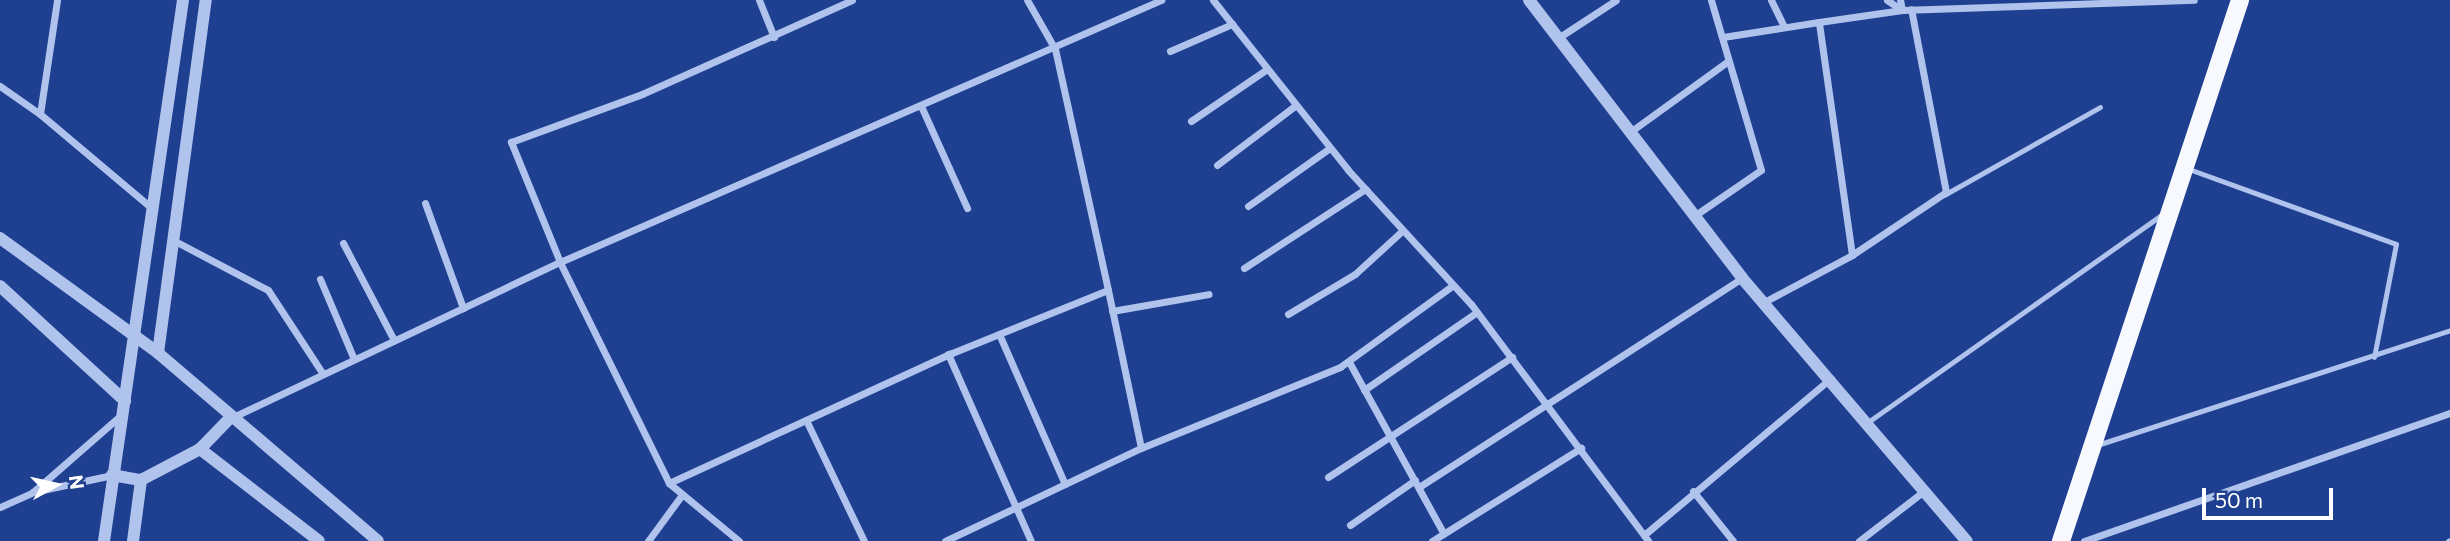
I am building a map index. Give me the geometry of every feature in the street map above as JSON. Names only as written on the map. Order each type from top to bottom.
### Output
[{"type":"main road","points":[[2061,541],[2094,446],[2168,210],[2240,0]]},
{"type":"street","points":[[40,114],[57,0]]},
{"type":"street","points":[[104,541],[112,475],[137,340],[183,0]]},
{"type":"street","points":[[158,353],[206,0]]},
{"type":"street","points":[[760,0],[774,37]]},
{"type":"street","points":[[739,541],[681,496],[669,483],[560,261],[511,142],[774,37],[852,0]]},
{"type":"street","points":[[1027,0],[1055,49],[1141,449]]},
{"type":"street","points":[[1,505],[33,492],[112,475],[141,480],[200,449],[230,418],[560,261],[1055,49],[1161,0]]},
{"type":"street","points":[[1213,0],[1365,189],[1478,312],[1581,447],[1646,538],[1693,491],[1832,377]]},
{"type":"street","points":[[1529,0],[1742,278],[1766,301],[1832,377],[1867,423],[1967,541]]},
{"type":"street","points":[[1558,38],[1616,0]]},
{"type":"street","points":[[1694,216],[1761,170],[1711,0]]},
{"type":"street","points":[[1771,0],[1784,27]]},
{"type":"street","points":[[1887,0],[1902,10]]},
{"type":"street","points":[[1900,0],[1902,10]]},
{"type":"street","points":[[1723,37],[1911,9],[2194,0]]},
{"type":"street","points":[[1766,301],[1852,255],[1944,195],[1911,9]]},
{"type":"street","points":[[1819,22],[1852,255]]},
{"type":"street","points":[[1170,51],[1231,24]]},
{"type":"street","points":[[1630,132],[1728,61]]},
{"type":"street","points":[[1191,121],[1267,69]]},
{"type":"street","points":[[0,86],[40,114],[154,211]]},
{"type":"street","points":[[1217,165],[1296,105]]},
{"type":"street","points":[[922,106],[967,208]]},
{"type":"street","points":[[1248,206],[1331,148]]},
{"type":"street","points":[[1244,268],[1365,189]]},
{"type":"street","points":[[425,203],[463,308]]},
{"type":"street","points":[[1288,314],[1355,274],[1402,231]]},
{"type":"street","points":[[0,238],[158,353],[230,418],[378,541]]},
{"type":"street","points":[[173,240],[268,290],[323,374]]},
{"type":"street","points":[[344,243],[394,340]]},
{"type":"street","points":[[1350,525],[1742,278]]},
{"type":"street","points":[[320,279],[354,359]]},
{"type":"street","points":[[0,286],[124,407]]},
{"type":"street","points":[[945,541],[1141,449],[1349,362],[1452,286]]},
{"type":"street","points":[[669,483],[948,354],[1108,290]]},
{"type":"street","points":[[1112,311],[1209,294]]},
{"type":"street","points":[[1364,390],[1478,312]]},
{"type":"street","points":[[999,334],[1065,484]]},
{"type":"street","points":[[948,354],[1018,505],[1031,541]]},
{"type":"street","points":[[1328,477],[1392,439],[1512,357]]},
{"type":"street","points":[[1349,362],[1444,534]]},
{"type":"street","points":[[33,492],[124,407]]},
{"type":"street","points":[[2084,541],[2450,413]]},
{"type":"street","points":[[806,420],[864,541]]},
{"type":"street","points":[[1432,541],[1581,447]]},
{"type":"street","points":[[200,449],[319,541]]},
{"type":"street","points":[[133,541],[141,480]]},
{"type":"street","points":[[1693,491],[1733,541]]},
{"type":"street","points":[[1859,541],[1924,491]]},
{"type":"street","points":[[648,541],[681,496]]},
{"type":"lane","points":[[1944,195],[2100,107]]},
{"type":"lane","points":[[2183,167],[2392,241],[2398,254],[2374,357]]},
{"type":"lane","points":[[1867,423],[2168,210]]},
{"type":"lane","points":[[2094,446],[2374,357],[2450,330]]}]
